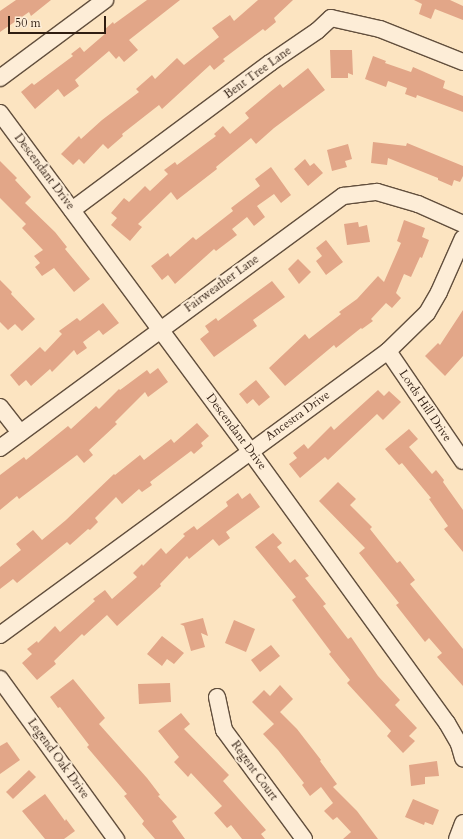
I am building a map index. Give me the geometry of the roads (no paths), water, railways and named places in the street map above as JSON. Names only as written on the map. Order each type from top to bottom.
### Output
[{"type":"street","points":[[0,78],[105,0]]},
{"type":"street","name":"Bent Tree Lane","points":[[72,210],[270,63],[317,32],[331,18],[380,29],[463,62]]},
{"type":"street","name":"Descendant Drive","points":[[0,112],[250,450],[447,723],[459,744],[463,758]]},
{"type":"street","name":"Fairweather Lane","points":[[0,448],[343,196],[377,192],[418,204],[463,224]]},
{"type":"street","name":"Ancestra Drive","points":[[0,635],[250,450],[388,351],[427,313],[439,292],[463,238]]},
{"type":"street","name":"Lords Hill Drive","points":[[388,351],[463,461]]},
{"type":"street","points":[[0,407],[20,433]]},
{"type":"street","name":"Legend Oak Drive","points":[[0,679],[116,839]]},
{"type":"street","name":"Regent Court","points":[[217,697],[224,730],[304,839]]},
{"type":"street","points":[[457,839],[463,823]]}]
